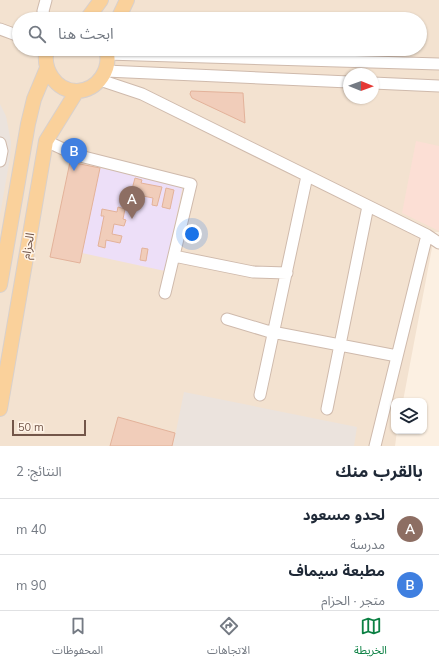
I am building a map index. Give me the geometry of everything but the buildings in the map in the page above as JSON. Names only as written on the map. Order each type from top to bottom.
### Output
[{"type":"main road","points":[[92,12],[101,0]]},
{"type":"main road","points":[[121,12],[127,0]]},
{"type":"main road","points":[[0,285],[28,124],[34,98],[46,68],[46,56]]},
{"type":"main road","points":[[46,68],[51,77],[58,84],[67,89],[77,91],[89,88],[103,76],[108,62],[107,56]]},
{"type":"main road","name":"الحزام","points":[[0,409],[46,141],[77,91]]},
{"type":"street","points":[[43,12],[46,0]]},
{"type":"street","points":[[0,29],[12,33]]},
{"type":"street","points":[[249,56],[439,64]]},
{"type":"street","points":[[103,76],[283,79],[343,82]]},
{"type":"street","points":[[103,76],[427,235],[439,243]]},
{"type":"street","points":[[379,83],[439,86]]},
{"type":"street","points":[[46,141],[76,155],[191,184],[165,293]]},
{"type":"street","points":[[0,143],[2,151],[0,161]]},
{"type":"street","points":[[260,395],[307,176]]},
{"type":"street","points":[[327,410],[368,206]]},
{"type":"street","points":[[375,446],[427,235]]},
{"type":"street","points":[[174,256],[253,272],[287,273]]},
{"type":"street","points":[[228,319],[274,332],[397,356]]},
{"type":"shaded area","points":[[0,0],[439,0],[439,232],[435,232],[404,398],[391,398],[391,434],[397,434],[395,446],[0,446]]},
{"type":"shaded area","points":[[0,104],[6,116],[11,142],[10,158],[0,215]]},
{"type":"shaded area","points":[[416,141],[439,146],[439,231],[402,213]]},
{"type":"shaded area","points":[[100,168],[183,185],[165,271],[82,253]]},
{"type":"shaded area","points":[[184,392],[357,427],[354,446],[173,446]]},
{"type":"place","name":"مطبعة سيماف","points":[[74,171]]},
{"type":"place","name":"لحدو مسعود","points":[[132,219]]}]
